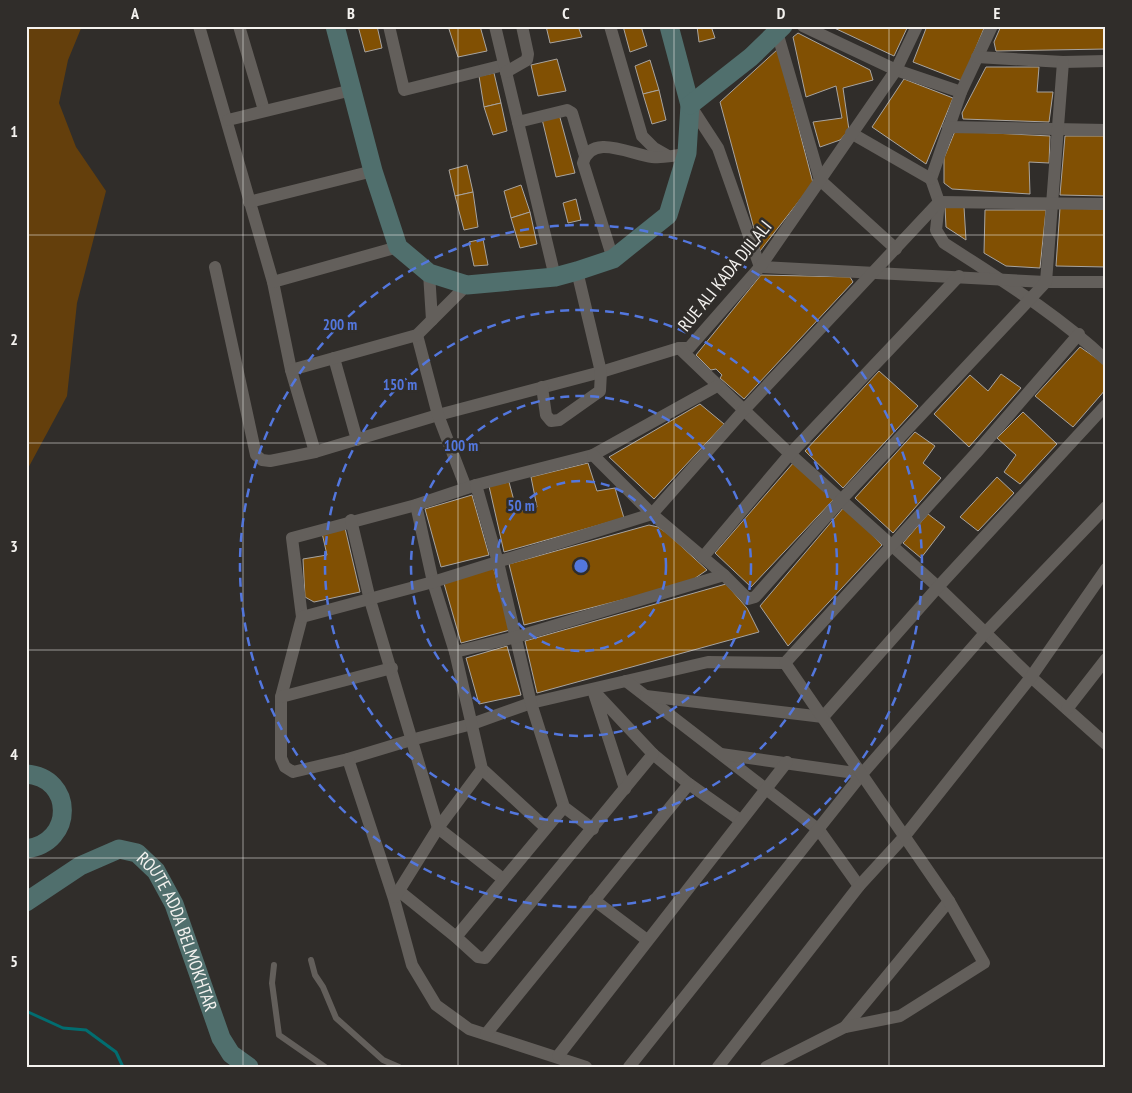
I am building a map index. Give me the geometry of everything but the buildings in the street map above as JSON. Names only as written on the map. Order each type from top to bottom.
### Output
[{"type":"street","points":[[199,26],[228,120],[248,202],[273,282],[291,370],[315,452]]},
{"type":"street","points":[[239,26],[264,110]]},
{"type":"street","points":[[335,26],[373,171],[398,247],[430,273],[467,285],[555,277],[578,272],[613,259],[668,215],[678,155],[690,105],[751,57],[780,29],[820,180],[896,249]]},
{"type":"street","points":[[389,26],[404,90],[505,68],[527,60],[528,54],[522,26]]},
{"type":"street","points":[[495,26],[555,277]]},
{"type":"street","points":[[610,26],[642,136],[654,148],[678,155]]},
{"type":"street","points":[[669,26],[690,105],[718,148],[760,267],[999,278],[1046,282],[1106,282]]},
{"type":"street","points":[[803,26],[896,70],[960,92]]},
{"type":"street","name":"RUE ALI KADA DJILALI","points":[[215,267],[256,455],[262,460],[270,461],[315,452],[438,414],[601,372],[679,348],[689,348],[760,267],[896,70],[916,26]]},
{"type":"street","points":[[930,179],[960,92],[992,26]]},
{"type":"street","points":[[977,57],[1062,62],[1106,61]]},
{"type":"street","points":[[593,455],[652,514],[724,575],[748,599],[755,597],[842,499],[1046,282],[1062,62]]},
{"type":"street","points":[[228,120],[352,90]]},
{"type":"street","points":[[518,122],[567,110],[572,113],[585,156],[584,163],[613,259]]},
{"type":"street","points":[[948,127],[1106,130]]},
{"type":"street","points":[[852,133],[930,179],[939,202],[936,230],[938,237],[1030,297],[1079,334],[1106,360]]},
{"type":"street","points":[[585,156],[592,150],[610,147],[650,157],[678,155]]},
{"type":"street","points":[[248,202],[373,171]]},
{"type":"street","points":[[302,617],[433,582],[652,514],[744,410],[939,202],[1106,204]]},
{"type":"street","points":[[273,282],[398,247]]},
{"type":"street","points":[[542,388],[546,415],[551,421],[559,420],[600,391],[601,372],[578,272]]},
{"type":"street","points":[[430,273],[432,320]]},
{"type":"street","points":[[703,557],[790,454],[959,276]]},
{"type":"street","points":[[291,370],[417,335],[467,285]]},
{"type":"street","points":[[717,386],[593,455],[471,487],[416,505],[351,520],[292,538],[302,617],[281,697],[281,758],[285,767],[293,772],[348,760],[411,740],[472,724],[532,703],[708,662],[785,664],[976,453],[1079,334]]},
{"type":"street","points":[[417,335],[438,414],[471,487],[498,562],[532,703],[564,807],[593,829]]},
{"type":"street","points":[[679,348],[790,454],[938,586],[1031,677],[1106,744]]},
{"type":"street","points":[[334,358],[358,440]]},
{"type":"street","points":[[823,717],[938,586],[1106,405]]},
{"type":"street","points":[[416,505],[433,582],[455,652],[482,769],[545,827]]},
{"type":"street","points":[[628,1067],[862,774],[985,633],[1106,507]]},
{"type":"street","points":[[351,520],[370,600],[392,668],[411,740],[438,828],[503,879]]},
{"type":"street","points":[[718,1067],[859,886],[904,837],[1031,677],[1106,569]]},
{"type":"street","points":[[455,652],[516,637],[724,575]]},
{"type":"street","points":[[1067,709],[1106,658]]},
{"type":"street","points":[[766,1067],[846,1027],[900,1016],[984,963],[949,901],[785,664]]},
{"type":"street","points":[[281,697],[392,668]]},
{"type":"street","points":[[626,681],[819,830],[859,886]]},
{"type":"street","points":[[593,690],[653,754],[689,784],[740,820]]},
{"type":"street","points":[[593,690],[625,789]]},
{"type":"street","points":[[646,696],[823,717]]},
{"type":"street","points":[[718,753],[862,774]]},
{"type":"street","points":[[396,895],[456,937],[478,958],[485,958],[653,754]]},
{"type":"street","points":[[348,760],[396,895],[412,965],[436,1005],[469,1029],[558,1056],[586,1067]]},
{"type":"street","points":[[558,1056],[786,762]]},
{"type":"street","points":[[396,895],[438,828],[482,769]]},
{"type":"street","points":[[26,774],[42,777],[49,782],[63,802],[62,822],[53,838],[43,845],[26,850]]},
{"type":"street","points":[[486,1034],[689,784]]},
{"type":"street","points":[[456,937],[545,827],[564,807]]},
{"type":"street","name":"ROUTE ADDA BELMOKHTAR","points":[[26,902],[80,866],[119,849],[137,854],[156,871],[174,904],[221,1038],[232,1054],[249,1067]]},
{"type":"street","points":[[594,900],[647,940]]},
{"type":"street","points":[[846,1027],[949,901]]},
{"type":"lane","points":[[311,960],[315,975],[323,987],[336,1018],[383,1060],[399,1067]]},
{"type":"lane","points":[[274,965],[272,983],[280,1035],[325,1067]]},
{"type":"shaded area","points":[[26,26],[82,26],[68,60],[59,103],[76,147],[106,191],[77,303],[67,396],[26,472]]},
{"type":"waterway","points":[[26,1011],[63,1028],[86,1030],[116,1052],[123,1067]]}]
